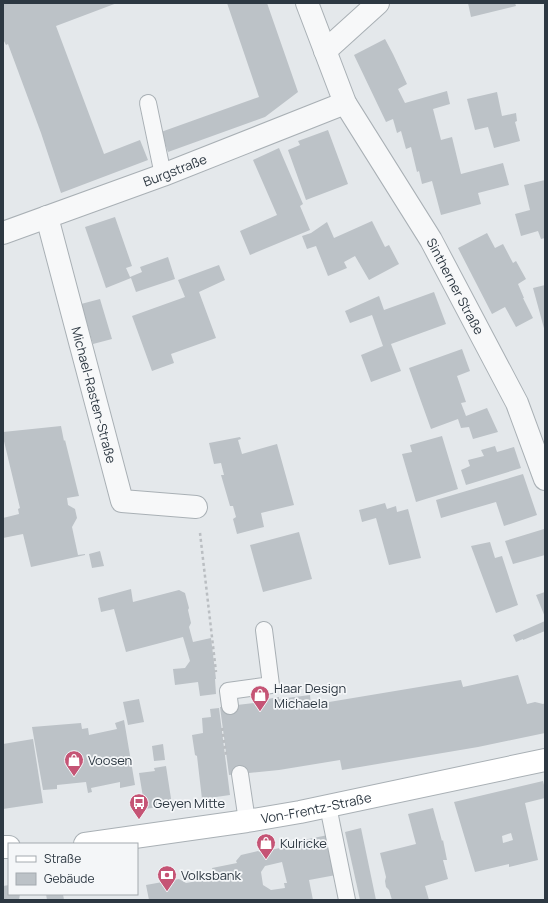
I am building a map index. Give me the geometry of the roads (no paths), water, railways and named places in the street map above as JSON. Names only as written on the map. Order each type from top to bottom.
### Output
[{"type":"street","name":"Sintherner Straße","points":[[307,3],[345,103],[431,240],[517,403],[545,480]]},
{"type":"street","points":[[325,51],[378,3]]},
{"type":"street","name":"Burgstraße","points":[[3,233],[163,176],[345,103]]},
{"type":"street","name":"Michael-Rasten-Straße","points":[[46,217],[122,501],[196,507]]},
{"type":"street","name":"Von-Frentz-Straße","points":[[92,843],[300,812],[545,760]]},
{"type":"lane","points":[[148,103],[163,176]]},
{"type":"lane","points":[[230,706],[228,692],[271,685],[264,630]]},
{"type":"lane","points":[[240,774],[247,821]]},
{"type":"lane","points":[[328,806],[347,900]]},
{"type":"place","name":"Haar Design Michaela","points":[[260,712]]},
{"type":"place","name":"Voosen","points":[[74,777]]},
{"type":"place","name":"Geyen Mitte","points":[[139,820]]},
{"type":"place","name":"Kulricke","points":[[266,860]]},
{"type":"place","name":"Volksbank","points":[[167,892]]}]
